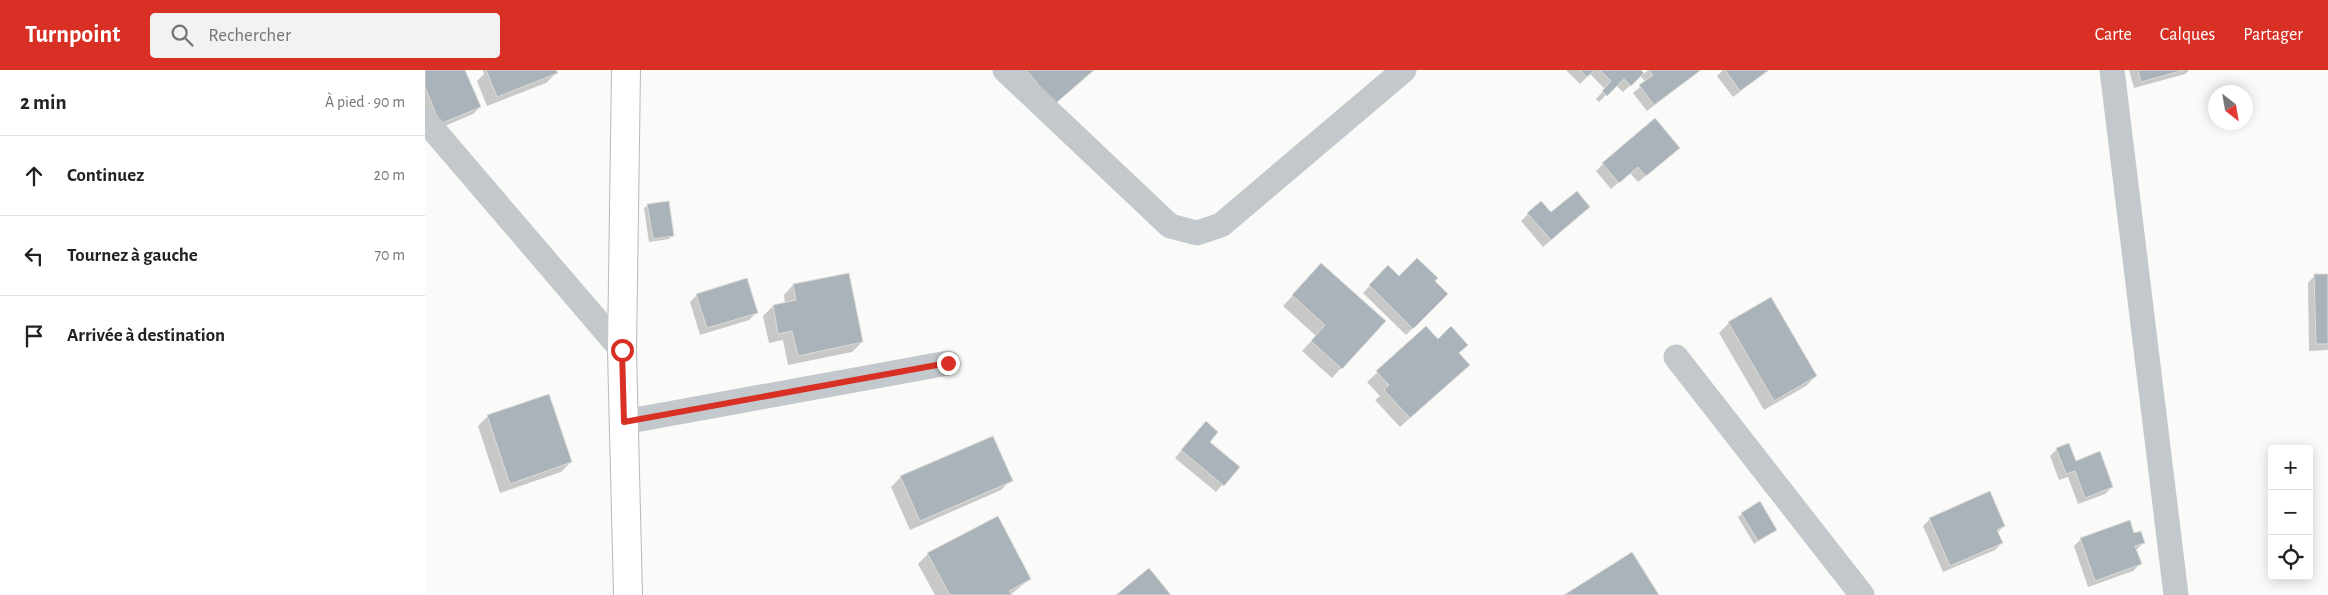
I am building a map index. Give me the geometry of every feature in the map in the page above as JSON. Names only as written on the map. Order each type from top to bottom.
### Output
[{"type":"street","points":[[625,70],[622,350],[628,595]]},
{"type":"street","points":[[1005,70],[1170,226],[1197,233],[1221,225],[1404,70]]},
{"type":"street","points":[[2112,70],[2176,595]]},
{"type":"street","points":[[425,120],[622,350]]},
{"type":"street","points":[[1676,357],[1862,595]]},
{"type":"street","points":[[624,422],[948,363]]},
{"type":"building","points":[[425,70],[465,70],[481,107],[440,124],[425,87]]},
{"type":"building","points":[[486,70],[556,70],[558,73],[497,97]]},
{"type":"building","points":[[1026,70],[1094,70],[1055,104]]},
{"type":"building","points":[[1580,70],[1595,70],[1587,77]]},
{"type":"building","points":[[1600,70],[1641,70],[1644,73],[1631,86],[1624,79],[1607,96],[1602,91],[1611,81]]},
{"type":"building","points":[[1649,70],[1701,70],[1654,105],[1639,85],[1653,75]]},
{"type":"building","points":[[1725,70],[1769,70],[1740,91]]},
{"type":"building","points":[[2138,70],[2184,70],[2141,82]]},
{"type":"building","points":[[1655,118],[1680,148],[1646,176],[1638,167],[1619,183],[1602,163]]},
{"type":"building","points":[[1577,191],[1590,207],[1551,240],[1527,213],[1541,201],[1551,212]]},
{"type":"building","points":[[669,201],[674,236],[653,239],[647,204]]},
{"type":"building","points":[[1417,258],[1438,278],[1435,281],[1448,294],[1413,329],[1369,285],[1388,265],[1399,276]]},
{"type":"building","points":[[1321,263],[1386,321],[1342,369],[1311,341],[1325,325],[1292,295]]},
{"type":"building","points":[[849,273],[863,342],[798,356],[792,331],[778,334],[773,305],[796,300],[793,284]]},
{"type":"building","points":[[2314,274],[2328,274],[2328,344],[2316,344]]},
{"type":"building","points":[[747,278],[758,313],[707,328],[696,294]]},
{"type":"building","points":[[1771,297],[1817,376],[1774,401],[1728,322]]},
{"type":"building","points":[[1426,326],[1438,339],[1451,326],[1468,345],[1459,353],[1470,365],[1410,418],[1384,390],[1389,385],[1376,371]]},
{"type":"building","points":[[549,394],[572,462],[510,484],[487,415]]},
{"type":"building","points":[[1206,421],[1218,432],[1210,442],[1240,467],[1224,486],[1181,450]]},
{"type":"building","points":[[993,436],[1013,481],[920,521],[900,476]]},
{"type":"building","points":[[2069,443],[2076,461],[2100,451],[2113,487],[2085,498],[2075,471],[2066,474],[2056,448]]},
{"type":"building","points":[[1990,491],[2005,526],[1997,530],[2003,543],[1950,566],[1929,518]]},
{"type":"building","points":[[1760,501],[1777,530],[1758,541],[1741,513]]},
{"type":"building","points":[[998,516],[1031,579],[1009,591],[1012,595],[950,595],[927,553]]},
{"type":"building","points":[[2130,520],[2134,533],[2141,531],[2145,543],[2135,546],[2142,564],[2095,581],[2080,538]]},
{"type":"building","points":[[1632,552],[1659,595],[1564,595]]},
{"type":"building","points":[[1149,568],[1171,595],[1116,595]]},
{"type":"route","points":[[622,350],[624,422],[948,363]]}]
